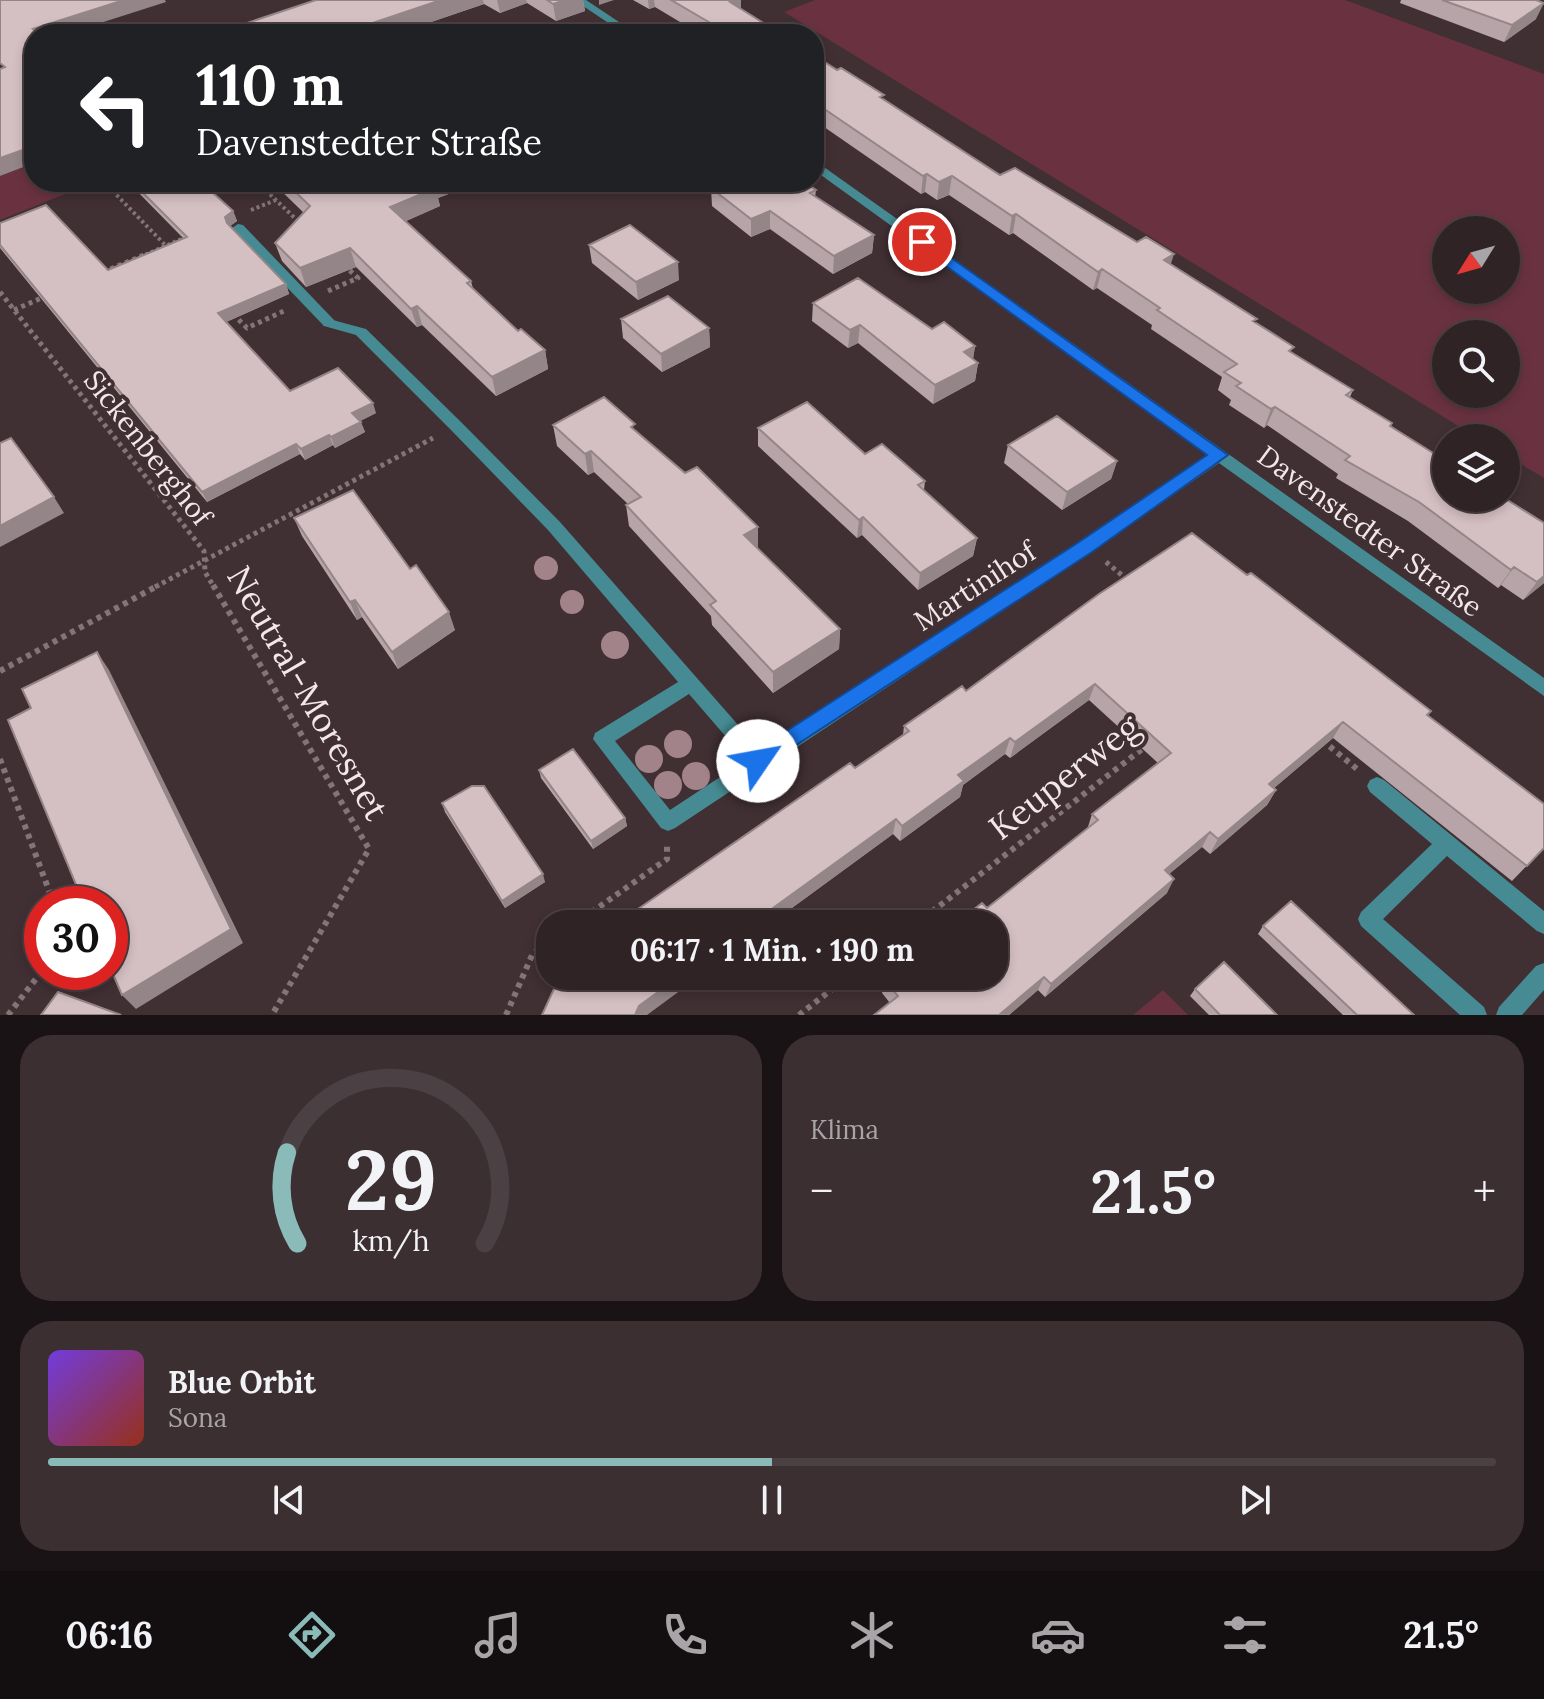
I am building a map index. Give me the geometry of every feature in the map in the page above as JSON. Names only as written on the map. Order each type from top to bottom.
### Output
[{"type":"street","points":[[579,0],[616,24]]},
{"type":"street","name":"Davenstedter Straße","points":[[824,171],[1544,688]]},
{"type":"street","points":[[240,221],[329,323],[361,332],[554,526],[758,761]]},
{"type":"street","name":"Martinihof","points":[[668,822],[1086,547],[1220,455]]},
{"type":"street","points":[[668,822],[602,739],[690,684]]},
{"type":"street","points":[[1377,786],[1544,924]]},
{"type":"street","points":[[1446,844],[1368,919],[1476,1015]]},
{"type":"street","points":[[1507,1015],[1544,974]]},
{"type":"path","points":[[240,221],[276,200]]},
{"type":"path","points":[[97,274],[191,235]]},
{"type":"path","name":"Sickenberghof","points":[[0,292],[204,551],[204,562],[0,671]]},
{"type":"path","points":[[14,310],[55,292]]},
{"type":"path","points":[[204,562],[456,426]]},
{"type":"path","points":[[1086,547],[1140,589]]},
{"type":"path","name":"Neutral-Moresnet","points":[[204,562],[205,572],[369,849],[272,1015]]},
{"type":"path","points":[[1321,738],[1377,786]]},
{"type":"path","name":"Keuperweg","points":[[934,910],[1155,740]]},
{"type":"path","points":[[0,759],[47,886]]},
{"type":"path","points":[[595,910],[667,859],[668,822]]},
{"type":"path","points":[[506,1015],[536,951]]},
{"type":"path","points":[[8,1015],[27,990]]},
{"type":"path","points":[[799,1015],[831,990]]},
{"type":"shaded area","points":[[815,0],[1345,0],[1544,74],[1544,478],[1520,463],[1520,424],[1455,424],[824,37],[824,24],[804,24],[784,12]]},
{"type":"shaded area","points":[[24,167],[24,192],[70,192],[0,220],[0,176]]},
{"type":"shaded area","points":[[1163,990],[1188,1015],[1133,1015]]},
{"type":"building","points":[[0,0],[124,0],[49,24],[24,24],[24,150],[0,158],[0,69],[5,67],[0,63]]},
{"type":"building","points":[[316,0],[441,0],[370,24],[244,24]]},
{"type":"building","points":[[671,0],[735,0],[730,2],[765,24],[712,24]]},
{"type":"building","points":[[1442,0],[1536,0],[1544,3],[1512,25]]},
{"type":"building","points":[[824,62],[837,70],[841,68],[884,95],[880,97],[1000,175],[1015,168],[1137,242],[1146,237],[1174,254],[1164,260],[1257,319],[1253,321],[1294,347],[1289,351],[1353,390],[1346,395],[1432,452],[1432,512],[1345,460],[1350,456],[1275,407],[1271,409],[1236,386],[1241,383],[1224,372],[1237,364],[1102,269],[1098,272],[1016,214],[1012,216],[952,176],[939,182],[927,174],[923,176],[824,109]]},
{"type":"building","points":[[142,192],[212,192],[233,211],[225,217],[227,223],[286,284],[218,313],[290,391],[338,368],[373,403],[352,413],[361,422],[301,449],[296,444],[202,492],[0,245],[0,223],[46,205],[108,270],[187,237]]},
{"type":"building","points":[[295,192],[426,192],[390,207],[471,281],[467,283],[518,331],[521,329],[545,350],[492,377],[417,306],[411,309],[350,248],[300,268],[275,243],[310,206]]},
{"type":"building","points":[[716,192],[812,192],[874,235],[834,256],[770,211],[751,219]]},
{"type":"building","points":[[630,225],[678,262],[636,282],[589,245]]},
{"type":"building","points":[[858,278],[932,329],[944,322],[975,346],[964,352],[978,363],[935,385],[860,325],[850,330],[813,303]]},
{"type":"building","points":[[668,296],[709,328],[661,354],[621,319]]},
{"type":"building","points":[[604,397],[635,424],[631,427],[685,473],[697,467],[758,527],[744,535],[840,629],[773,672],[710,605],[716,601],[626,505],[641,497],[591,451],[585,454],[553,425]]},
{"type":"building","points":[[807,402],[865,454],[882,444],[925,481],[918,485],[977,538],[920,573],[863,517],[859,520],[758,428]]},
{"type":"building","points":[[1057,416],[1117,461],[1067,492],[1008,445]]},
{"type":"building","points":[[11,438],[54,497],[0,526],[0,443]]},
{"type":"building","points":[[353,490],[410,569],[416,565],[449,612],[392,652],[355,600],[350,602],[294,518]]},
{"type":"building","points":[[1520,508],[1544,523],[1544,576],[1537,582],[1514,567],[1511,570],[1433,512],[1520,512]]},
{"type":"building","points":[[1192,533],[1247,575],[1251,573],[1431,711],[1427,715],[1544,804],[1544,848],[1527,866],[1343,722],[1269,784],[1276,790],[1218,839],[1210,832],[1165,870],[1174,879],[1051,984],[1044,977],[999,1015],[874,1015],[898,996],[893,990],[1008,990],[1008,910],[973,910],[982,903],[987,908],[1098,820],[1092,814],[1171,753],[1095,684],[1015,742],[1010,738],[958,775],[964,781],[902,826],[896,819],[770,910],[637,910],[850,763],[855,768],[909,731],[904,726],[962,686],[966,691],[1099,594]]},
{"type":"building","points":[[97,652],[231,929],[122,995],[120,990],[128,990],[128,886],[77,886],[8,720],[31,708],[22,689]]},
{"type":"building","points":[[573,749],[625,818],[591,841],[539,770]]},
{"type":"building","points":[[472,786],[484,786],[543,874],[502,901],[442,803]]},
{"type":"building","points":[[1291,901],[1414,1015],[1357,1015],[1263,926]]},
{"type":"building","points":[[1224,962],[1277,1015],[1220,1015],[1195,989]]},
{"type":"building","points":[[554,990],[661,990],[639,1006],[635,1015],[542,1015]]},
{"type":"building","points":[[58,992],[121,1015],[41,1015]]},
{"type":"route","points":[[758,761],[1086,547],[1220,455],[922,242]]}]
